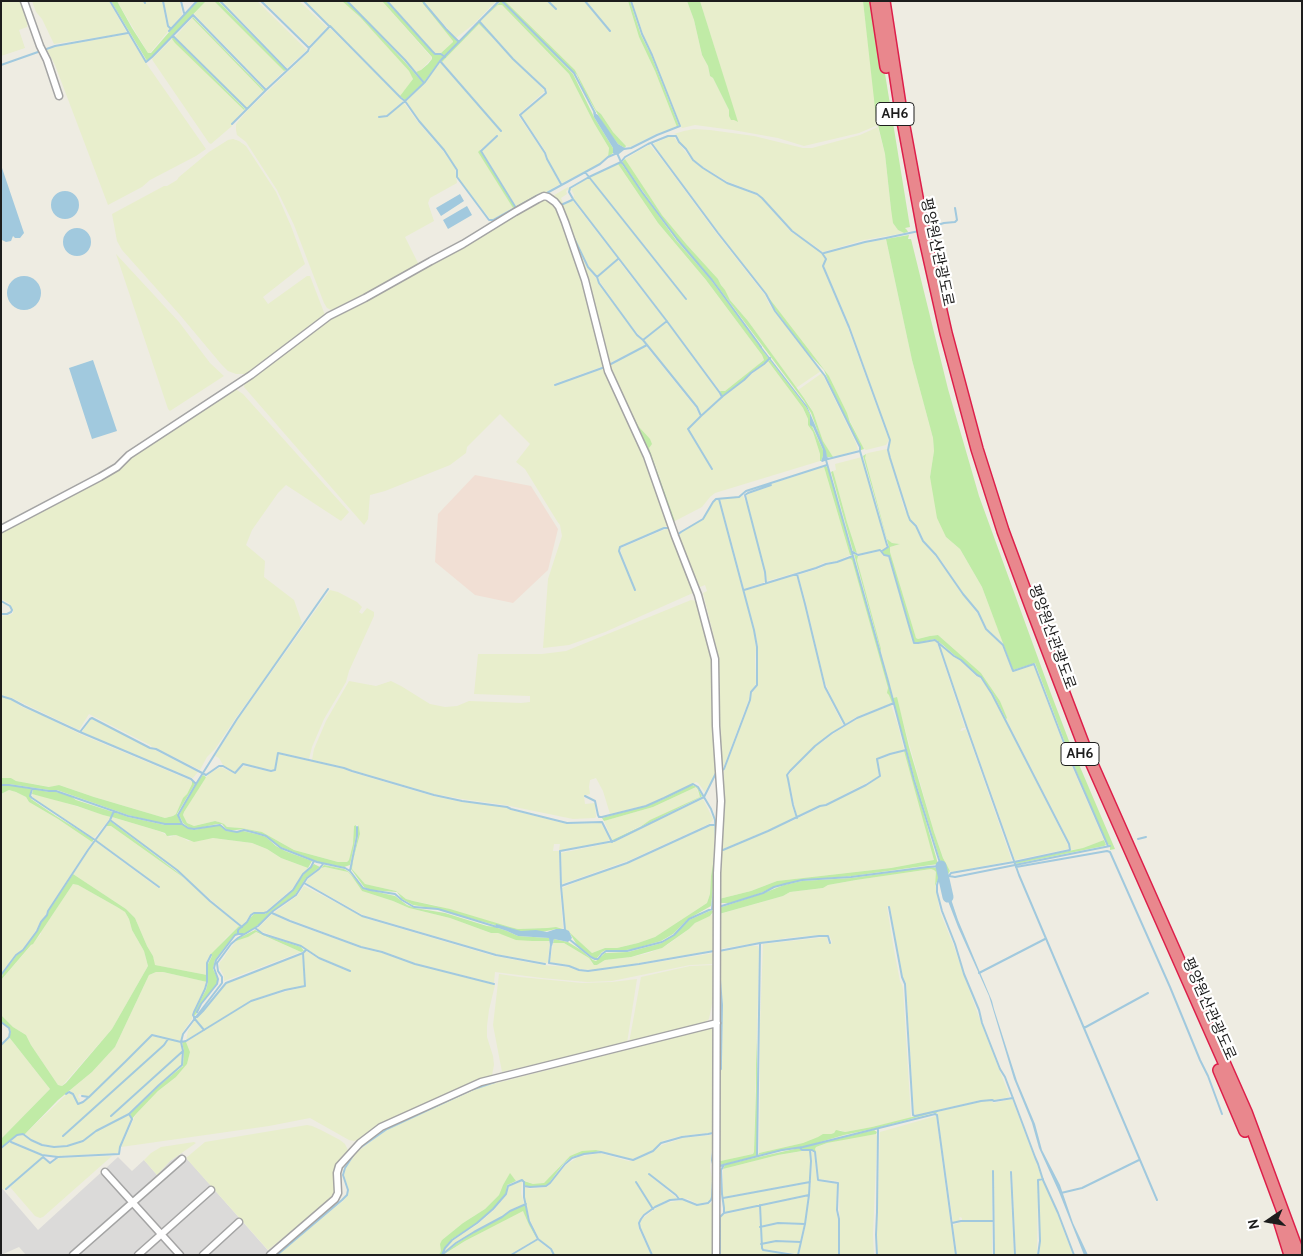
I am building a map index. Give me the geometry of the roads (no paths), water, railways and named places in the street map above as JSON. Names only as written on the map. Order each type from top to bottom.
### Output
[{"type":"highway","name":"평양원산관광도로","points":[[876,1],[882,42],[950,376],[998,534],[1077,746],[1241,1121],[1276,1211],[1290,1255]]},
{"type":"highway","points":[[884,1],[920,230],[977,449],[1004,531],[1084,746],[1246,1112],[1300,1255]]},
{"type":"street","points":[[24,1],[59,96]]},
{"type":"street","points":[[1,529],[116,467],[129,455],[251,375],[329,316],[463,244],[538,199],[544,196],[551,199],[559,208],[572,241],[585,280],[604,361],[647,456],[698,595],[715,659],[716,726],[721,801],[717,873],[716,1255]]},
{"type":"street","points":[[270,1255],[335,1199],[339,1186],[337,1177],[339,1166],[360,1143],[382,1127],[481,1082],[718,1023]]},
{"type":"street","points":[[73,1255],[182,1159]]},
{"type":"street","points":[[105,1172],[180,1255]]},
{"type":"street","points":[[138,1255],[211,1190]]},
{"type":"street","points":[[203,1255],[240,1222]]},
{"type":"water","points":[[593,112],[598,115],[618,144],[625,148],[619,154],[613,153],[613,148],[594,117]]},
{"type":"water","points":[[1,165],[24,233],[20,238],[13,236],[11,241],[6,242],[1,238]]},
{"type":"water","points":[[65,191],[75,195],[79,205],[75,215],[65,219],[55,215],[51,205],[55,195]]},
{"type":"water","points":[[460,194],[464,201],[441,216],[436,208]]},
{"type":"water","points":[[467,206],[472,215],[448,229],[443,220]]},
{"type":"water","points":[[77,228],[87,232],[91,242],[87,252],[77,256],[67,252],[63,242],[67,232]]},
{"type":"water","points":[[24,276],[31,277],[36,281],[40,286],[40,300],[36,305],[31,309],[24,310],[17,309],[12,305],[8,300],[7,293],[8,286],[12,281],[17,277]]},
{"type":"water","points":[[760,345],[807,406],[829,458],[828,460],[821,461],[823,450],[813,427],[810,425],[810,414],[806,407]]},
{"type":"water","points":[[93,360],[117,431],[92,439],[69,368]]},
{"type":"water","points":[[950,881],[947,887],[958,920],[992,1001],[1017,1081],[1035,1124],[1042,1150],[1060,1185],[1073,1223],[1088,1255],[1084,1255],[1039,1148],[1032,1123],[1014,1079],[989,996],[958,927],[941,883]]},
{"type":"water","points":[[496,924],[521,931],[536,930],[547,932],[565,929],[569,931],[572,938],[568,942],[554,939],[552,946],[550,945],[549,938],[518,936],[495,927]]},
{"type":"waterway","points":[[110,1],[146,62],[193,15],[265,89]]},
{"type":"waterway","points":[[163,1],[168,26],[171,29]]},
{"type":"waterway","points":[[181,1],[184,13]]},
{"type":"waterway","points":[[169,31],[197,1]]},
{"type":"waterway","points":[[220,1],[287,70]]},
{"type":"waterway","points":[[261,1],[309,48]]},
{"type":"waterway","points":[[304,1],[329,26]]},
{"type":"waterway","points":[[347,1],[405,60],[424,83]]},
{"type":"waterway","points":[[387,1],[435,54],[441,54],[445,57]]},
{"type":"waterway","points":[[379,117],[387,116],[425,82],[440,61],[499,1]]},
{"type":"waterway","points":[[502,1],[574,73],[595,113]]},
{"type":"waterway","points":[[548,1],[556,9]]},
{"type":"waterway","points":[[585,1],[610,31]]},
{"type":"waterway","points":[[624,149],[631,148],[680,126],[642,34],[631,1]]},
{"type":"waterway","points":[[424,3],[459,42]]},
{"type":"waterway","points":[[479,21],[513,59],[545,89],[546,93],[520,115],[545,153],[561,184]]},
{"type":"waterway","points":[[232,124],[308,51],[330,26],[405,101],[419,121],[444,150],[457,170],[457,177],[489,220],[493,220],[538,195],[545,194],[615,154]]},
{"type":"waterway","points":[[1,65],[55,46],[128,33]]},
{"type":"waterway","points":[[173,36],[247,109]]},
{"type":"waterway","points":[[440,61],[501,131]]},
{"type":"waterway","points":[[497,136],[481,151],[516,208]]},
{"type":"waterway","points":[[722,397],[569,192],[570,188],[589,177],[621,162],[625,157],[648,144],[668,136],[676,136],[693,160],[703,168],[727,183],[757,194],[792,231],[822,253],[826,259],[823,266],[849,327],[890,440],[888,450],[910,520],[916,526],[923,541],[936,555],[978,612],[986,629],[1003,645],[1013,671],[1034,664],[1069,756],[1108,846]]},
{"type":"waterway","points":[[652,144],[766,294],[775,311],[825,376],[860,447],[860,451],[828,459]]},
{"type":"waterway","points":[[617,153],[642,192],[677,239],[712,280],[761,347]]},
{"type":"waterway","points":[[585,172],[686,299]]},
{"type":"waterway","points":[[562,206],[572,200]]},
{"type":"waterway","points":[[928,228],[955,222],[957,220],[955,208]]},
{"type":"waterway","points":[[824,253],[919,231]]},
{"type":"waterway","points":[[573,236],[588,267],[597,277],[599,283],[637,335],[697,407],[701,416],[688,429],[712,469]]},
{"type":"waterway","points":[[597,277],[618,259]]},
{"type":"waterway","points":[[643,340],[667,321]]},
{"type":"waterway","points":[[609,365],[647,345]]},
{"type":"waterway","points":[[701,416],[770,358]]},
{"type":"waterway","points":[[555,385],[605,367]]},
{"type":"waterway","points":[[860,451],[888,547],[882,551]]},
{"type":"waterway","points":[[569,939],[591,957],[598,959],[606,951],[627,951],[662,942],[674,935],[689,919],[709,910],[785,884],[802,880],[851,877],[941,866],[914,780],[826,460]]},
{"type":"waterway","points":[[677,535],[703,519],[716,499],[739,497],[746,491],[827,465]]},
{"type":"waterway","points":[[766,583],[765,572],[745,495],[771,485]]},
{"type":"waterway","points":[[565,930],[560,851],[614,841],[704,797],[716,773],[724,769],[750,700],[751,692],[757,685],[757,647],[754,630],[719,499]]},
{"type":"waterway","points":[[635,590],[619,551],[620,547],[664,528],[669,528]]},
{"type":"waterway","points":[[853,552],[858,555],[880,550],[884,555],[889,556],[914,643],[935,640],[981,677],[992,694],[1069,844],[1070,850],[951,873],[949,876]]},
{"type":"waterway","points":[[744,590],[853,556]]},
{"type":"waterway","points":[[797,574],[825,687],[845,725]]},
{"type":"waterway","points":[[182,824],[178,815],[196,784],[237,719],[328,589]]},
{"type":"waterway","points":[[1,601],[10,606],[12,610],[7,614],[1,614]]},
{"type":"waterway","points":[[938,642],[1019,875],[1157,1200]]},
{"type":"waterway","points":[[1,696],[80,732],[92,718],[206,775],[219,766],[223,766],[235,773],[243,764],[271,771],[275,770],[278,753],[344,768],[434,795],[462,801],[507,807],[567,823],[602,822],[612,842]]},
{"type":"waterway","points":[[797,818],[787,775],[790,771],[815,746],[832,733],[857,718],[894,703]]},
{"type":"waterway","points":[[80,732],[191,779],[196,784]]},
{"type":"waterway","points":[[719,850],[768,831],[866,785],[880,776],[877,759],[906,750]]},
{"type":"waterway","points":[[585,796],[595,801],[598,815],[602,817],[646,806],[693,784],[698,787],[711,809],[715,820],[716,839]]},
{"type":"waterway","points":[[1,785],[56,791],[128,816],[165,824],[182,824],[194,829],[220,825],[226,830],[237,832],[244,830],[256,833],[266,836],[281,848],[317,862],[345,868],[350,871],[363,888],[395,894],[414,907],[438,909],[497,927]]},
{"type":"waterway","points":[[32,789],[30,796],[32,798],[95,840],[159,887]]},
{"type":"waterway","points":[[1,975],[37,931],[48,911],[110,820],[114,811]]},
{"type":"waterway","points":[[110,820],[177,870],[210,901],[242,927]]},
{"type":"waterway","points":[[561,886],[627,863],[710,825],[716,825]]},
{"type":"waterway","points":[[350,871],[357,827]]},
{"type":"waterway","points":[[1138,839],[1146,837]]},
{"type":"waterway","points":[[714,869],[716,844]]},
{"type":"waterway","points":[[1074,1255],[982,1023],[979,1010],[942,911],[937,885],[939,878],[943,874],[955,877],[1110,846]]},
{"type":"waterway","points":[[1016,867],[1110,852],[1170,987],[1222,1114]]},
{"type":"waterway","points":[[238,934],[238,930],[247,922],[251,915],[267,912],[293,890],[314,861]]},
{"type":"waterway","points":[[1,1148],[17,1135],[23,1134],[42,1145],[54,1147],[67,1146],[83,1141],[96,1131],[129,1114],[182,1065],[183,1051],[181,1042],[183,1034],[222,983],[217,963],[231,944],[258,926],[273,911],[296,895],[307,878],[323,864]]},
{"type":"waterway","points":[[941,866],[948,897]]},
{"type":"waterway","points":[[304,883],[362,916],[496,955],[545,964]]},
{"type":"waterway","points":[[712,909],[714,889]]},
{"type":"waterway","points":[[889,907],[902,977],[905,984],[913,1115],[981,1101],[1013,1098]]},
{"type":"waterway","points":[[272,913],[361,947],[382,952],[415,964],[494,984]]},
{"type":"waterway","points":[[255,928],[263,934],[301,946],[319,958],[350,971]]},
{"type":"waterway","points":[[197,1012],[217,984],[218,979],[214,968],[216,960],[235,935],[243,934]]},
{"type":"waterway","points":[[719,951],[760,943],[819,936],[828,936],[830,943]]},
{"type":"waterway","points":[[979,973],[1045,939]]},
{"type":"waterway","points":[[757,1156],[760,943]]},
{"type":"waterway","points":[[551,944],[549,963],[588,971],[714,951]]},
{"type":"waterway","points":[[211,955],[207,963],[207,982],[194,1012],[194,1017],[197,1017],[203,1011],[226,983],[303,953],[306,950]]},
{"type":"waterway","points":[[66,1094],[69,1092],[73,1094],[78,1104],[83,1102],[152,1035],[181,1042],[186,1041],[251,1001],[305,986],[303,953]]},
{"type":"waterway","points":[[719,1070],[721,1069],[722,1005],[720,980]]},
{"type":"waterway","points":[[1084,1028],[1148,993]]},
{"type":"waterway","points":[[194,1018],[204,1030]]},
{"type":"waterway","points":[[1,1022],[9,1028],[10,1032],[9,1037],[1,1045]]},
{"type":"waterway","points":[[63,1136],[164,1045],[168,1039]]},
{"type":"waterway","points":[[111,1116],[183,1051]]},
{"type":"waterway","points":[[357,1150],[387,1129],[471,1090],[495,1082]]},
{"type":"waterway","points":[[82,1096],[89,1097]]},
{"type":"waterway","points":[[6,1189],[43,1157],[50,1163],[58,1157],[119,1154],[132,1119],[129,1114]]},
{"type":"waterway","points":[[719,1166],[935,1114],[937,1115],[956,1255]]},
{"type":"waterway","points":[[877,1255],[878,1130]]},
{"type":"waterway","points":[[524,1186],[546,1186],[572,1158],[584,1154],[601,1152],[633,1160],[653,1151],[661,1143],[682,1137],[713,1133],[715,1135]]},
{"type":"waterway","points":[[11,1142],[42,1155],[58,1157]]},
{"type":"waterway","points":[[800,1148],[815,1152],[818,1180],[838,1183],[839,1255]]},
{"type":"waterway","points":[[798,1255],[809,1195],[810,1150]]},
{"type":"waterway","points":[[713,1152],[713,1164]]},
{"type":"waterway","points":[[277,1255],[347,1195],[348,1190],[343,1175],[354,1154]]},
{"type":"waterway","points":[[1061,1193],[1082,1188],[1139,1160]]},
{"type":"waterway","points":[[720,1255],[720,1217],[724,1213],[721,1170],[724,1165]]},
{"type":"waterway","points":[[993,1171],[994,1255]]},
{"type":"waterway","points":[[1011,1172],[1015,1255]]},
{"type":"waterway","points":[[649,1174],[679,1199]]},
{"type":"waterway","points":[[1038,1255],[1040,1241],[1038,1180],[1043,1179]]},
{"type":"waterway","points":[[442,1255],[452,1240],[477,1223],[493,1209],[506,1194],[508,1186],[522,1180],[524,1182],[524,1197],[529,1221],[538,1239],[551,1249],[554,1255]]},
{"type":"waterway","points":[[652,1255],[640,1228],[639,1223],[644,1215],[670,1200],[682,1199],[697,1205],[708,1203],[712,1197],[713,1181]]},
{"type":"waterway","points":[[636,1182],[653,1209]]},
{"type":"waterway","points":[[723,1198],[810,1182]]},
{"type":"waterway","points":[[724,1213],[809,1195]]},
{"type":"waterway","points":[[443,1254],[474,1232],[526,1204]]},
{"type":"waterway","points":[[760,1205],[763,1250],[794,1255]]},
{"type":"waterway","points":[[952,1223],[961,1221],[993,1221]]},
{"type":"waterway","points":[[760,1227],[778,1223],[805,1224]]},
{"type":"waterway","points":[[511,1255],[538,1239]]},
{"type":"waterway","points":[[761,1244],[776,1241],[801,1242]]}]
